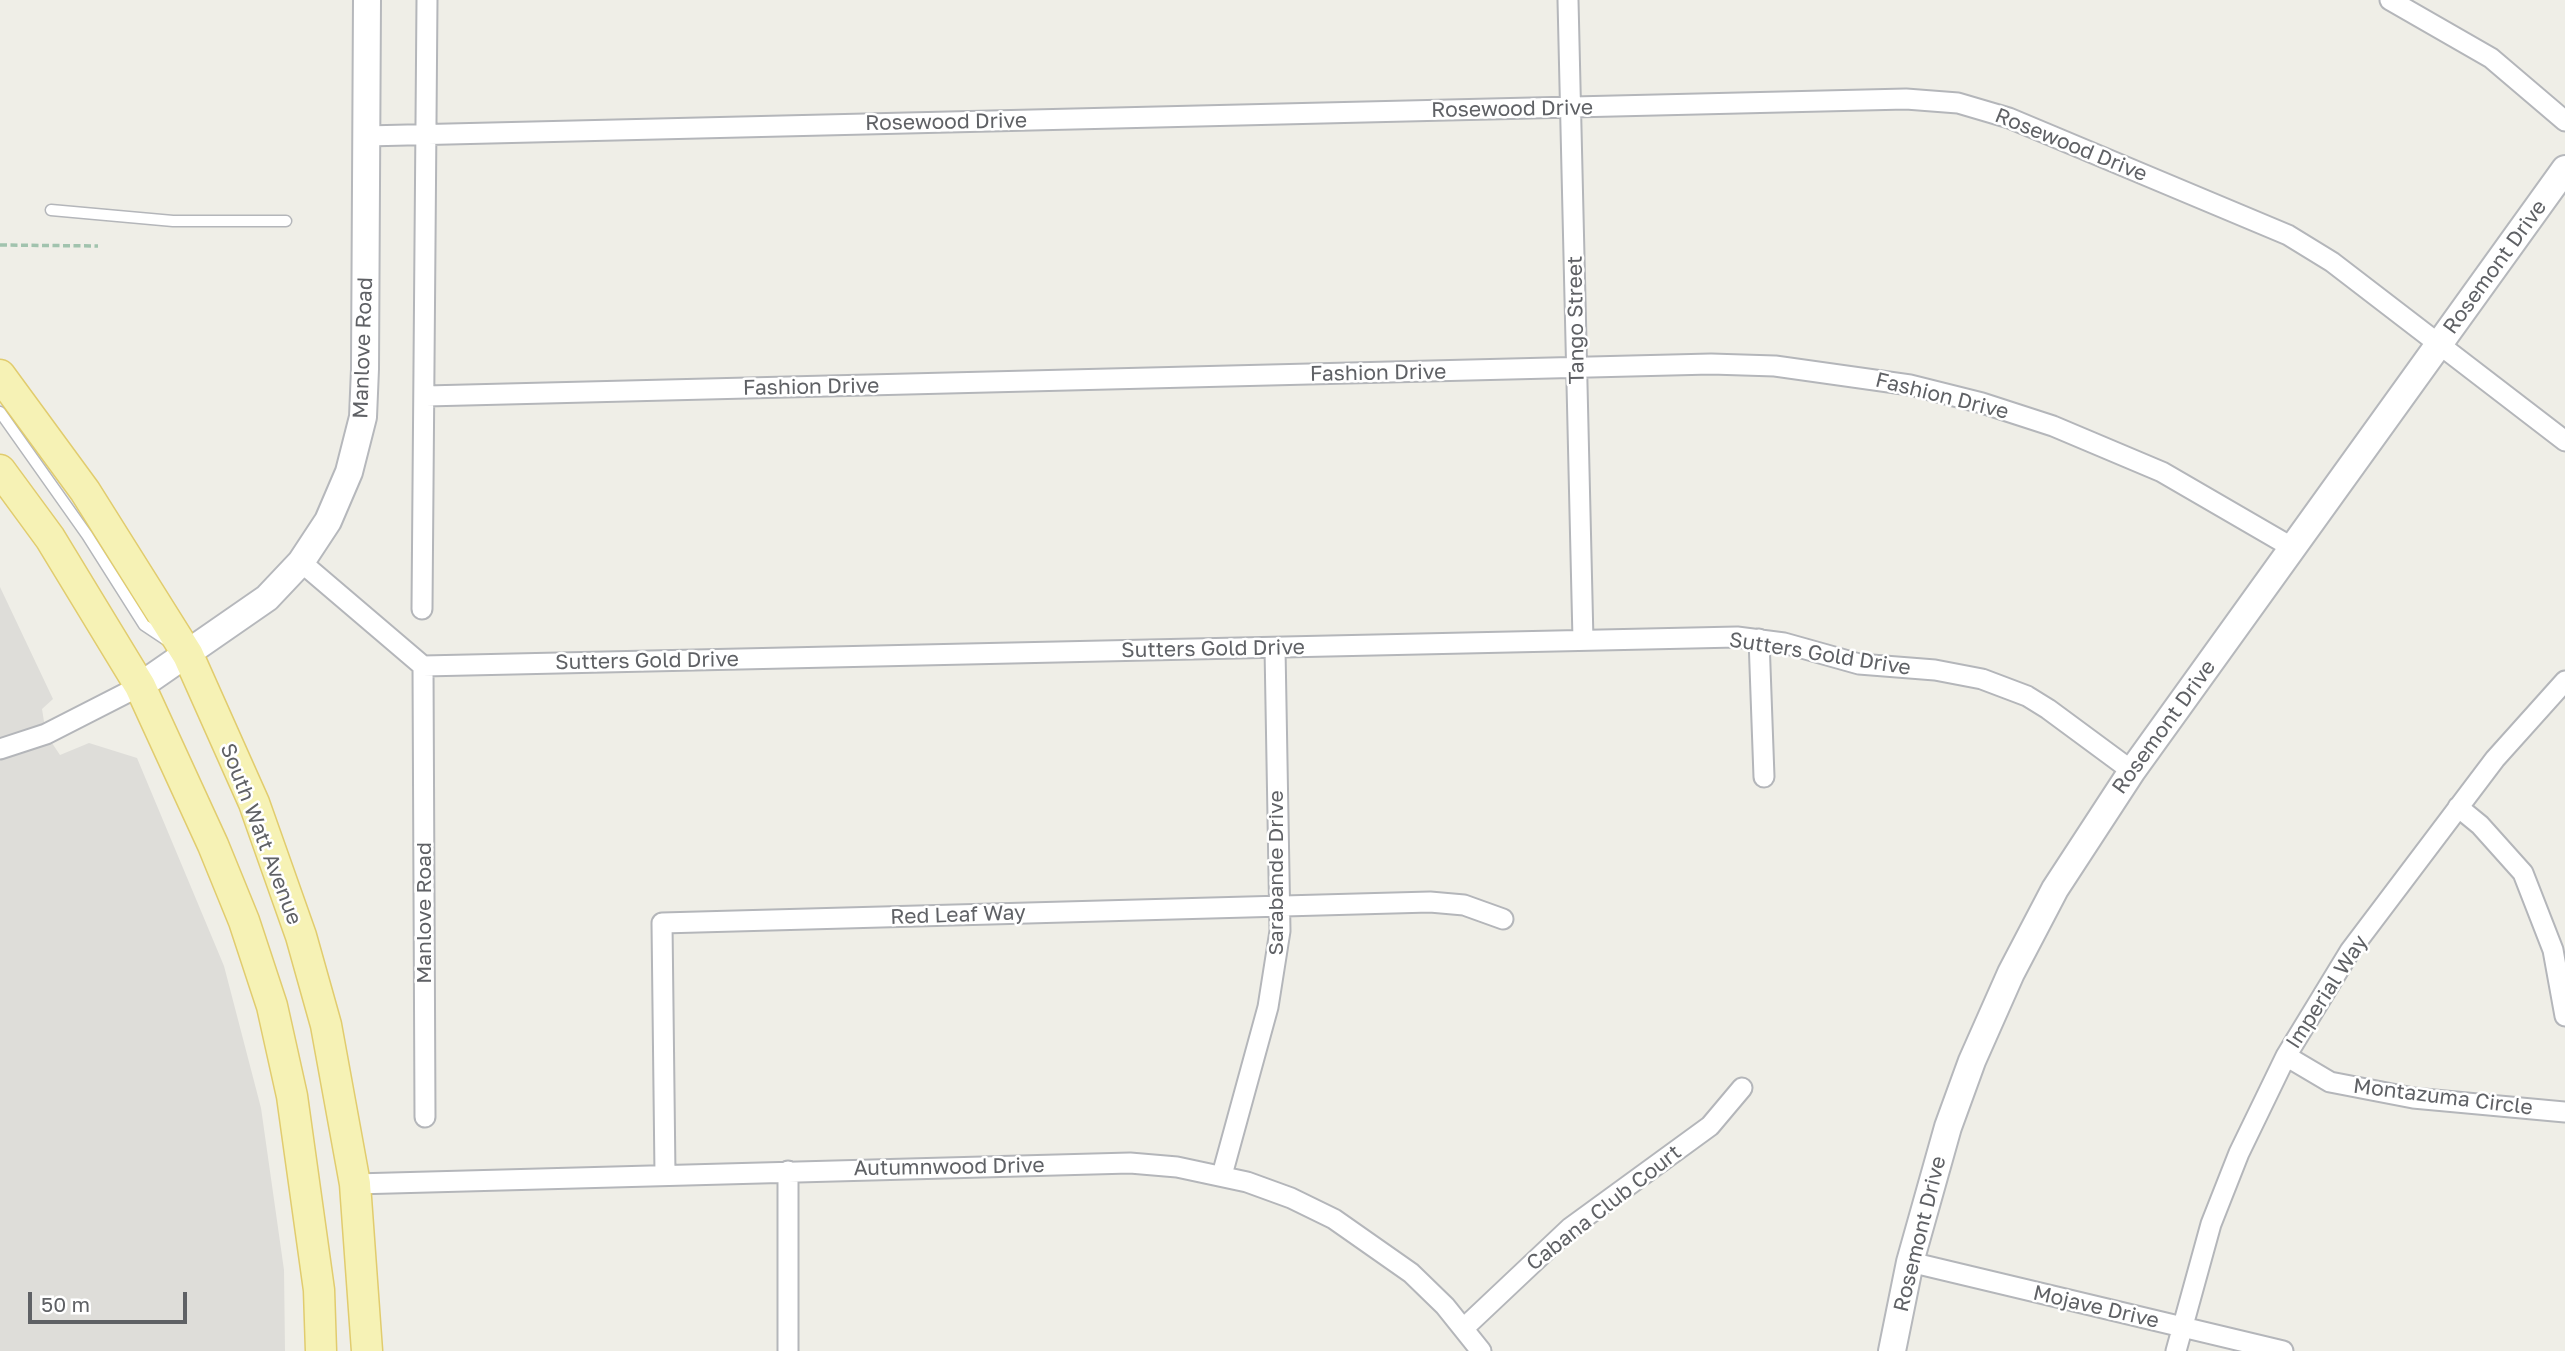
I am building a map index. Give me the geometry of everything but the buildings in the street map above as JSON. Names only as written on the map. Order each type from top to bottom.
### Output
[{"type":"main road","name":"South Watt Avenue","points":[[0,375],[85,491],[188,655],[254,803],[301,936],[326,1025],[355,1184],[367,1351]]},
{"type":"main road","points":[[0,470],[50,538],[140,686],[214,845],[244,921],[272,1006],[292,1096],[309,1200],[319,1290],[321,1351]]},
{"type":"street","name":"Manlove Road","points":[[140,686],[267,598],[301,562],[328,521],[344,484],[363,417],[367,0]]},
{"type":"street","points":[[422,609],[426,396],[424,135],[427,0]]},
{"type":"street","name":"Tango Street","points":[[1569,0],[1583,640]]},
{"type":"street","points":[[2390,0],[2491,58],[2565,121]]},
{"type":"street","name":"Rosewood Drive","points":[[366,136],[1932,99],[1984,109],[2288,235],[2332,262],[2565,441]]},
{"type":"street","name":"Rosemont Drive","points":[[1892,1351],[1910,1262],[1948,1128],[1972,1060],[2011,973],[2055,889],[2132,771],[2565,169]]},
{"type":"street","name":"Fashion Drive","points":[[426,396],[1711,364],[1775,366],[1898,383],[1982,403],[2053,426],[2152,468],[2227,508],[2292,548]]},
{"type":"street","points":[[301,562],[424,666]]},
{"type":"street","points":[[1759,639],[1764,777]]},
{"type":"street","name":"Sutters Gold Drive","points":[[424,666],[1583,640],[1759,639],[1859,664],[1958,673],[2005,686],[2048,709],[2132,771]]},
{"type":"street","name":"Sarabande Drive","points":[[1222,1175],[1274,982],[1280,906],[1275,648]]},
{"type":"street","name":"Manlove Road","points":[[424,666],[425,1117]]},
{"type":"street","name":"Imperial Way","points":[[2176,1351],[2211,1224],[2239,1153],[2286,1056],[2350,951],[2458,807],[2537,708],[2565,681]]},
{"type":"street","points":[[0,749],[46,734],[140,686]]},
{"type":"street","points":[[2458,807],[2480,825],[2524,873],[2553,950],[2565,1016]]},
{"type":"street","name":"Red Leaf Way","points":[[665,1175],[662,923],[1430,902],[1464,905],[1503,919]]},
{"type":"street","name":"Montazuma Circle","points":[[2286,1056],[2330,1082],[2413,1098],[2565,1112]]},
{"type":"street","name":"Cabana Club Court","points":[[1464,1328],[1570,1228],[1710,1126],[1742,1088]]},
{"type":"street","name":"Autumnwood Drive","points":[[355,1184],[1130,1163],[1222,1175],[1291,1198],[1364,1238],[1411,1273],[1464,1328],[1481,1351]]},
{"type":"street","points":[[788,1171],[788,1351]]},
{"type":"street","name":"Mojave Drive","points":[[1910,1262],[2283,1351]]},
{"type":"lane","points":[[51,210],[173,221],[286,221]]},
{"type":"lane","points":[[0,412],[88,535],[144,625],[188,655]]},
{"type":"path","points":[[0,245],[98,246]]},
{"type":"shaded area","points":[[0,587],[53,699],[42,709],[46,734],[60,755],[89,743],[137,758],[224,966],[261,1108],[284,1270],[285,1351],[0,1351]]}]
